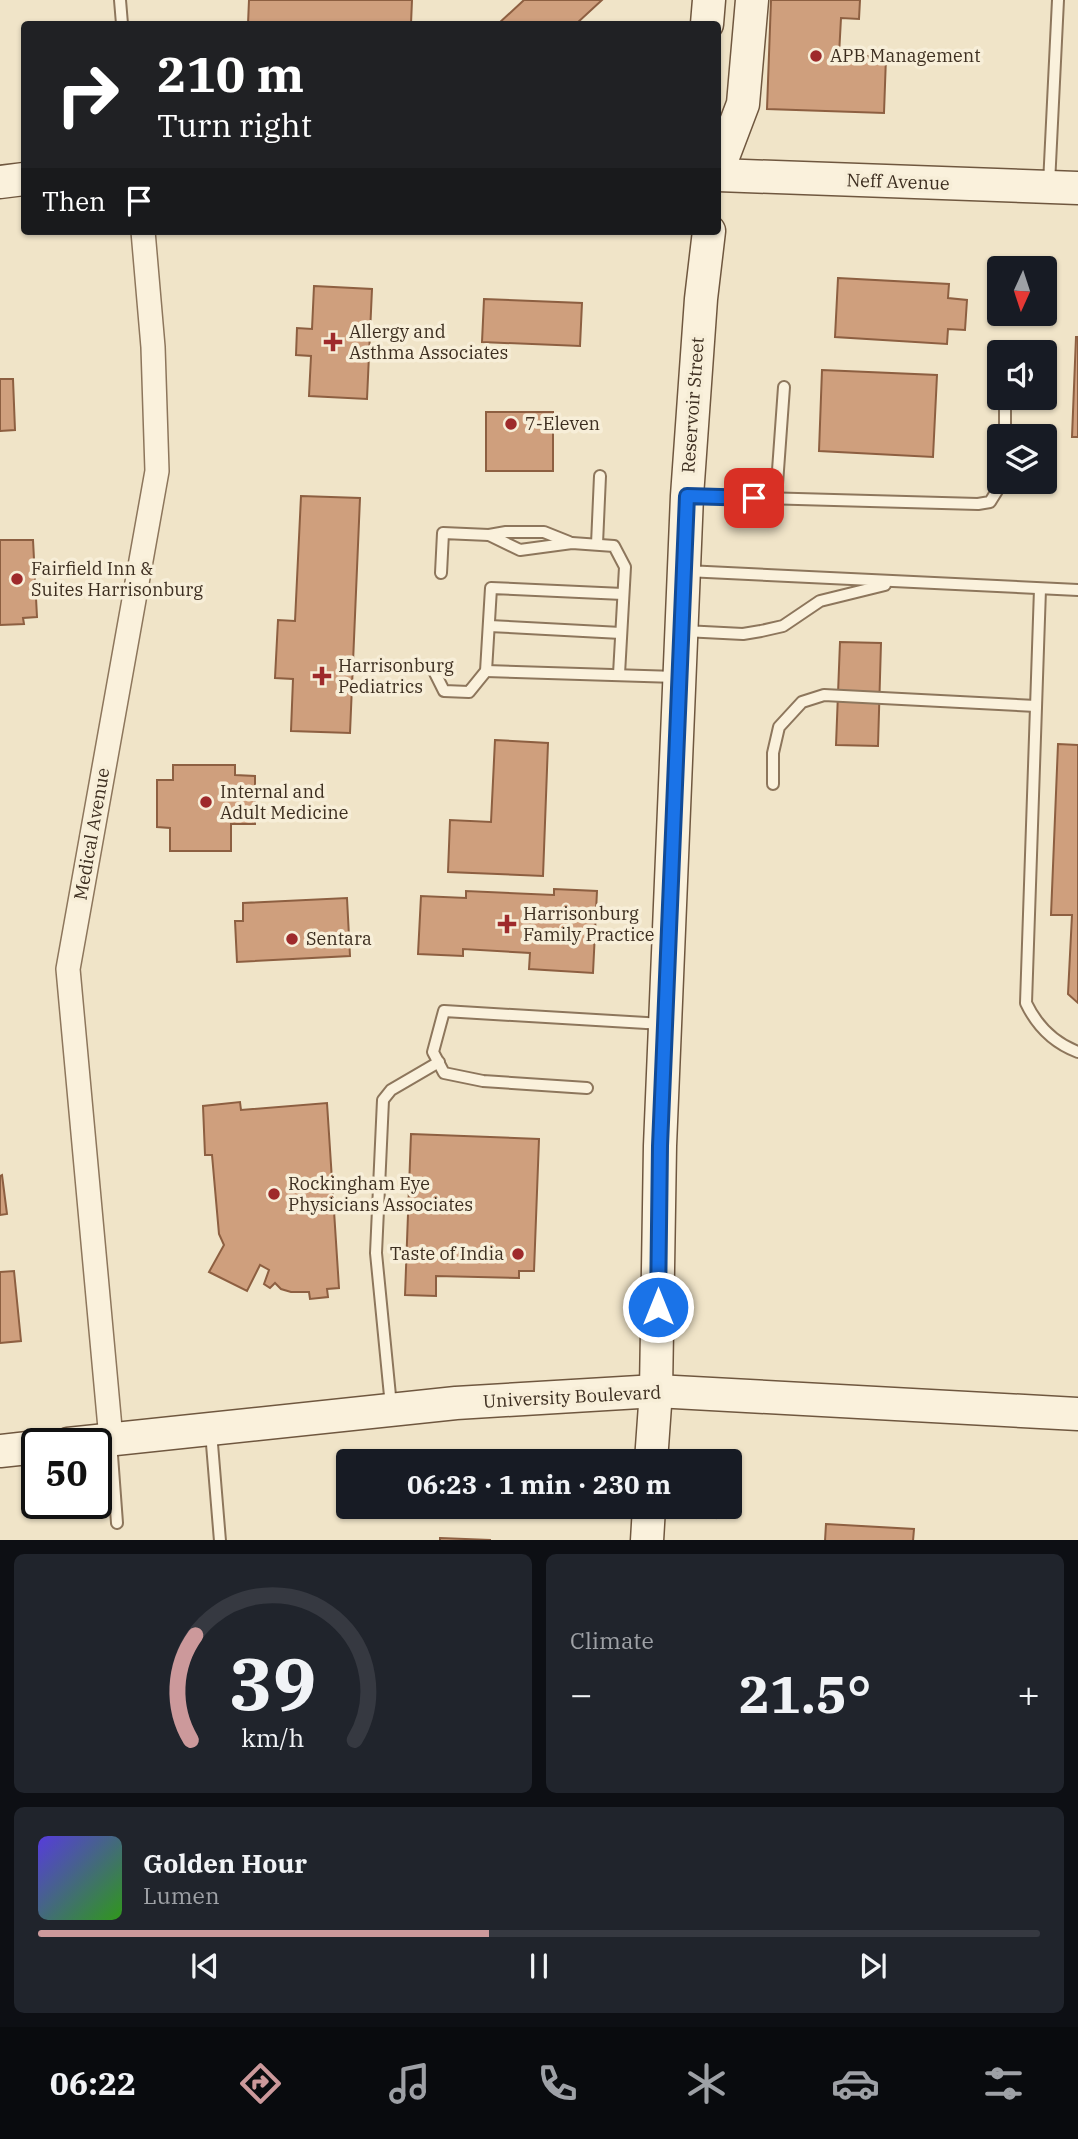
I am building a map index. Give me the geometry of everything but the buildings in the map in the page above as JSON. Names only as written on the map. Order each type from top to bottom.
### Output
[{"type":"main road","points":[[707,21],[709,0]]},
{"type":"main road","points":[[721,162],[743,104],[752,0]]},
{"type":"main road","name":"Neff Avenue","points":[[721,175],[1064,188]]},
{"type":"main road","points":[[0,181],[21,180]]},
{"type":"main road","name":"Reservoir Street","points":[[653,1449],[659,1181],[683,571],[701,299],[709,235]]},
{"type":"main road","name":"University Boulevard","points":[[112,1440],[456,1403],[656,1391],[1078,1413]]},
{"type":"main road","points":[[0,1451],[21,1449]]},
{"type":"main road","points":[[647,1540],[648,1519]]},
{"type":"street","name":"Medical Avenue","points":[[110,1428],[68,969],[157,471],[153,347],[143,235]]},
{"type":"lane","points":[[120,0],[122,21]]},
{"type":"lane","points":[[1058,0],[1064,188]]},
{"type":"lane","points":[[776,498],[784,387]]},
{"type":"lane","points":[[597,544],[600,476]]},
{"type":"lane","points":[[687,496],[978,504],[990,502],[995,494]]},
{"type":"lane","points":[[440,573],[443,533],[489,535],[544,532],[572,543]]},
{"type":"lane","points":[[489,535],[520,550],[572,543],[614,546],[625,567],[619,674]]},
{"type":"lane","points":[[683,571],[1078,590]]},
{"type":"lane","points":[[681,631],[743,634],[761,631],[783,626],[820,601],[905,582]]},
{"type":"lane","points":[[435,669],[444,691],[456,692],[468,692],[486,671],[491,587],[623,594]]},
{"type":"lane","points":[[1040,589],[1026,1003],[1046,1033],[1078,1052]]},
{"type":"lane","points":[[489,626],[621,633]]},
{"type":"lane","points":[[486,671],[679,677]]},
{"type":"lane","points":[[773,784],[773,753],[779,727],[802,702],[824,695],[1035,706]]},
{"type":"lane","points":[[587,1088],[483,1081],[444,1073],[433,1052],[444,1011],[666,1024]]},
{"type":"lane","points":[[391,1410],[376,1253],[383,1100],[391,1090],[439,1062]]},
{"type":"lane","points":[[211,1429],[220,1540]]},
{"type":"lane","points":[[112,1454],[117,1523]]},
{"type":"place","name":"APB Management","points":[[816,56]]},
{"type":"place","name":"Allergy and Asthma Associates","points":[[333,342]]},
{"type":"place","name":"7-Eleven","points":[[511,424]]},
{"type":"place","name":"Fairfield Inn & Suites Harrisonburg","points":[[17,579]]},
{"type":"place","name":"Harrisonburg Pediatrics","points":[[322,676]]},
{"type":"place","name":"Internal and Adult Medicine","points":[[206,802]]},
{"type":"place","name":"Harrisonburg Family Practice","points":[[507,924]]},
{"type":"place","name":"Sentara","points":[[292,939]]},
{"type":"place","name":"Rockingham Eye Physicians Associates","points":[[274,1194]]},
{"type":"place","name":"Taste of India","points":[[518,1254]]},
{"type":"route","points":[[658,1307],[660,1146],[687,496],[754,498]]}]
